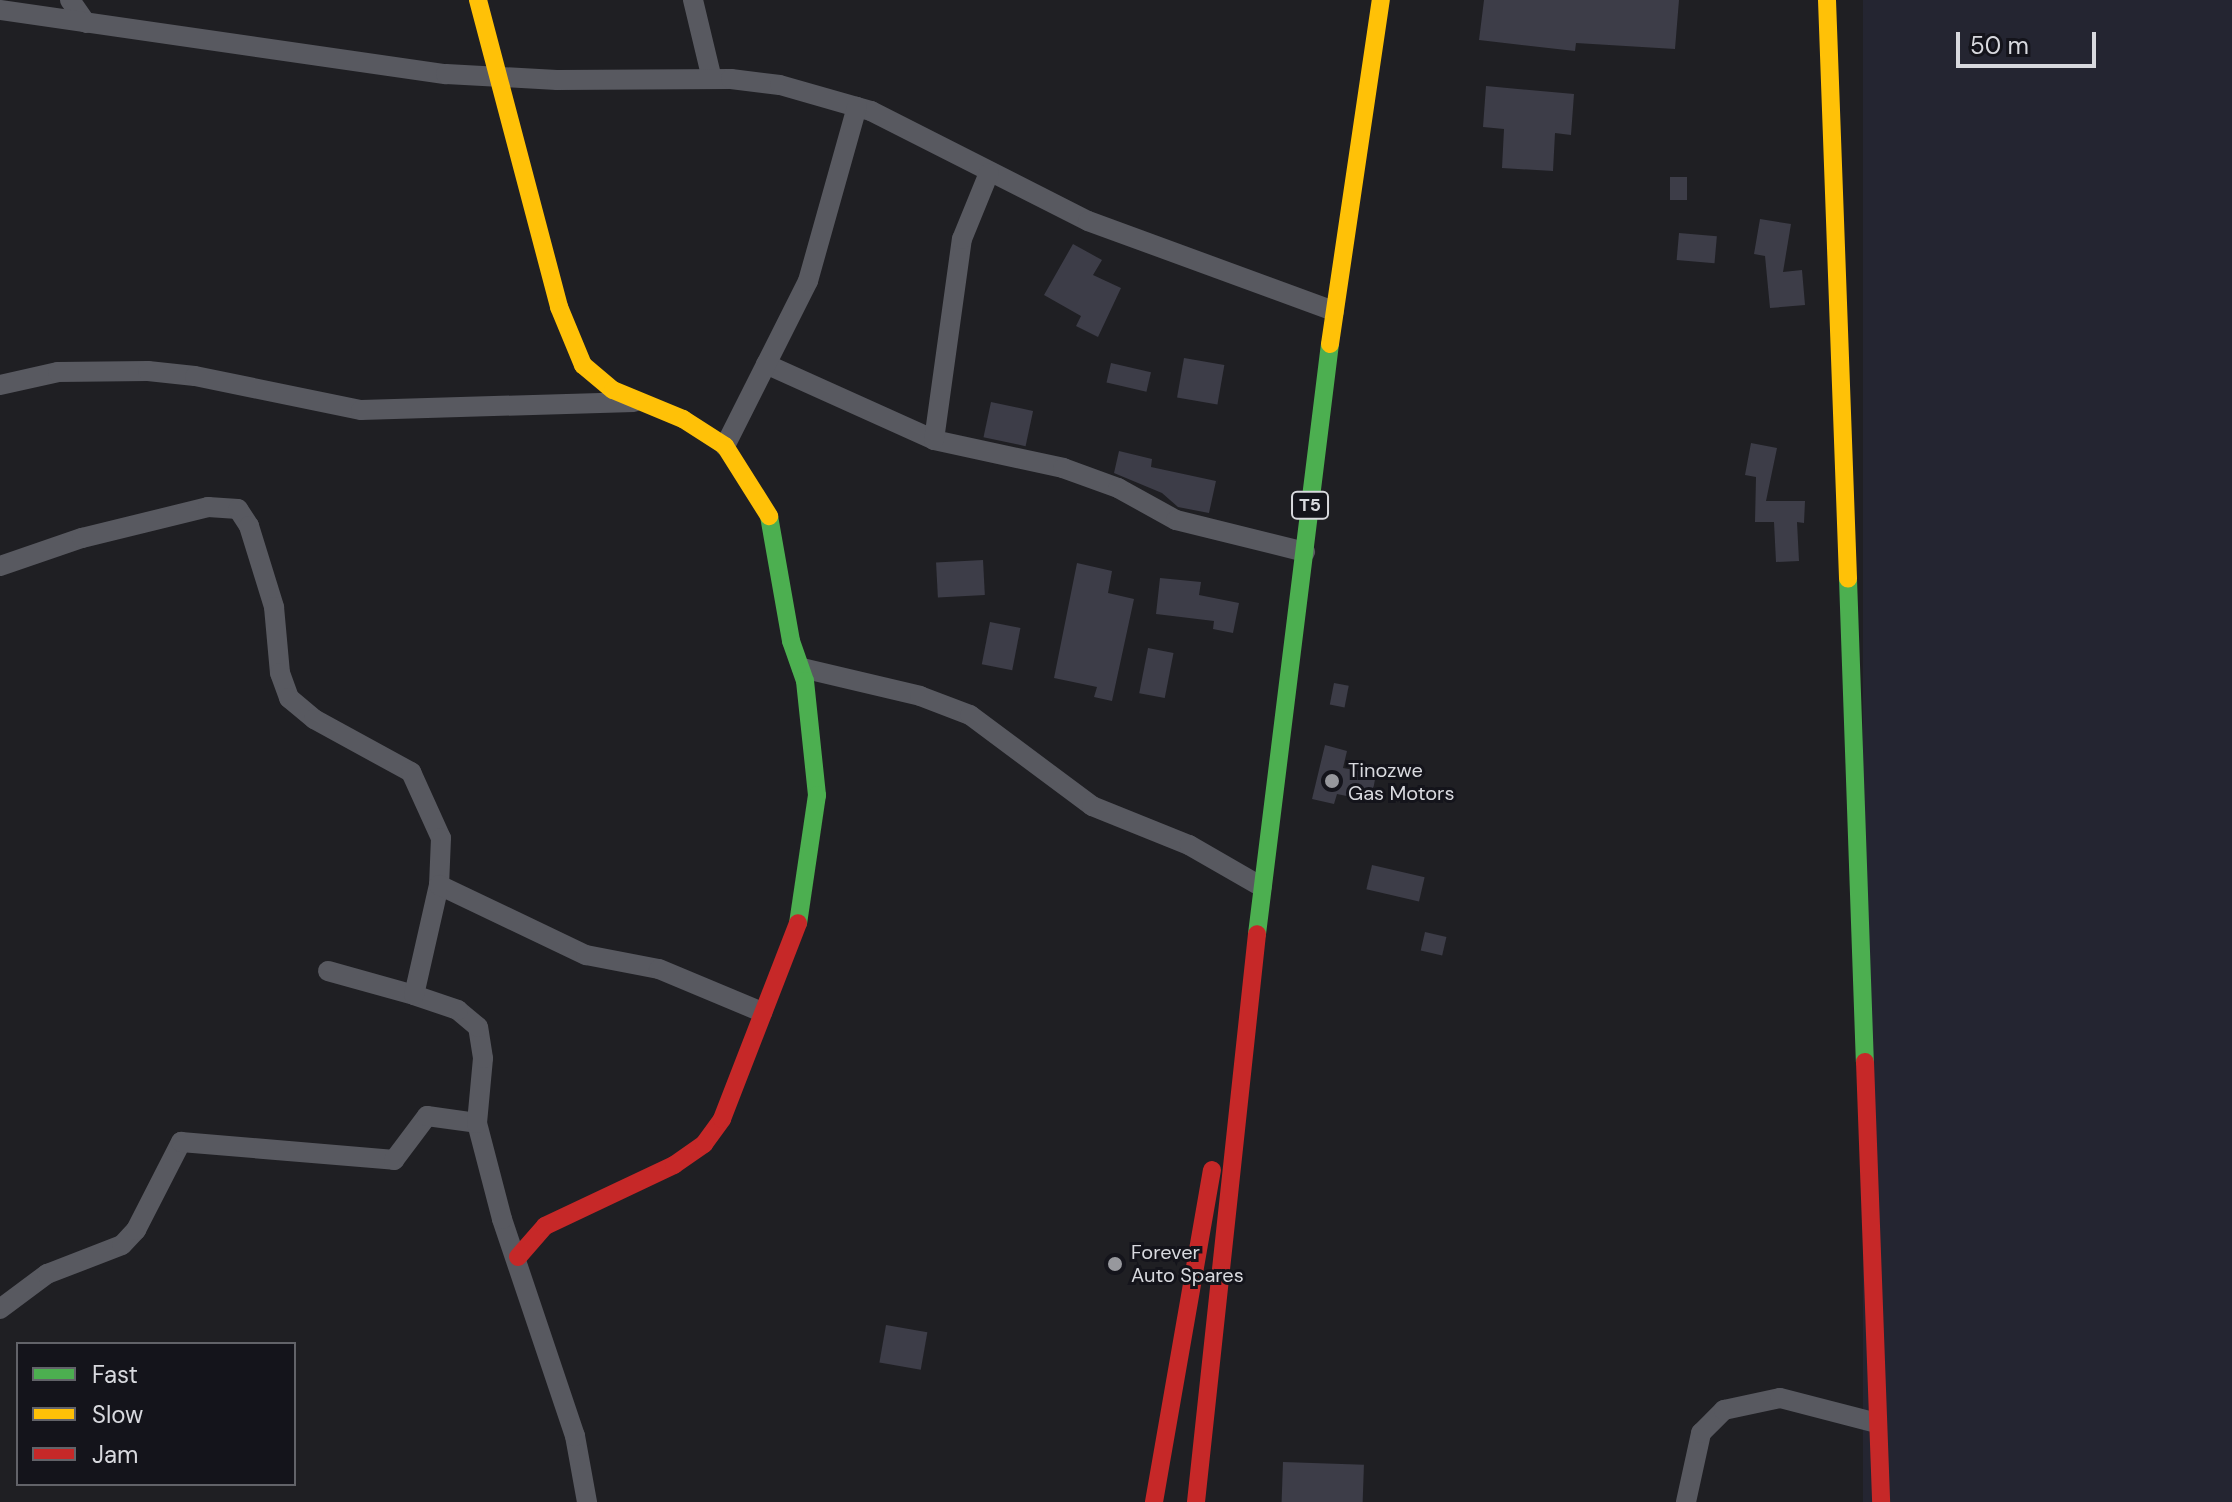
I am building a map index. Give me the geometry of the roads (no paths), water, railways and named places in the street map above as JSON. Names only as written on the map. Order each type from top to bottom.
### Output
[{"type":"main road","points":[[478,0],[570,334],[583,365],[598,380],[683,419],[725,446],[766,507],[775,531],[786,616],[802,668],[817,795],[810,873],[799,920],[727,1108],[704,1144],[674,1165],[545,1226],[518,1257]]},
{"type":"main road","name":"T5","points":[[1196,1502],[1262,887],[1334,311],[1381,0]]},
{"type":"main road","points":[[1827,0],[1881,1502]]},
{"type":"main road","name":"T5","points":[[1154,1502],[1209,1184],[1248,1011]]},
{"type":"street","points":[[70,0],[86,23]]},
{"type":"street","points":[[693,0],[712,79]]},
{"type":"street","points":[[0,10],[499,78],[712,79],[780,85],[857,107],[989,173],[1155,248],[1334,311]]},
{"type":"street","points":[[725,446],[817,256],[857,107]]},
{"type":"street","points":[[934,440],[960,252],[989,173]]},
{"type":"street","points":[[766,364],[934,440],[1063,468],[1118,488],[1176,520],[1305,552]]},
{"type":"street","points":[[0,385],[58,372],[148,371],[195,376],[361,410],[642,402]]},
{"type":"street","points":[[0,566],[82,538],[208,507],[238,509],[249,526],[274,607],[280,673],[289,698],[314,719],[411,772],[441,838],[439,885],[414,995]]},
{"type":"street","points":[[802,668],[920,696],[970,715],[1092,806],[1189,845],[1262,887]]},
{"type":"street","points":[[439,885],[586,955],[659,969],[762,1012]]},
{"type":"street","points":[[328,971],[458,1010],[478,1027],[483,1058],[477,1123],[575,1436],[587,1502]]},
{"type":"street","points":[[0,1309],[47,1274],[122,1245],[136,1230],[181,1142],[394,1160],[427,1116],[477,1123]]},
{"type":"street","points":[[1686,1502],[1701,1433],[1724,1410],[1780,1398],[1877,1423]]},
{"type":"place","name":"Tinozwe Gas Motors","points":[[1332,781]]},
{"type":"place","name":"Forever Auto Spares","points":[[1115,1264]]}]
